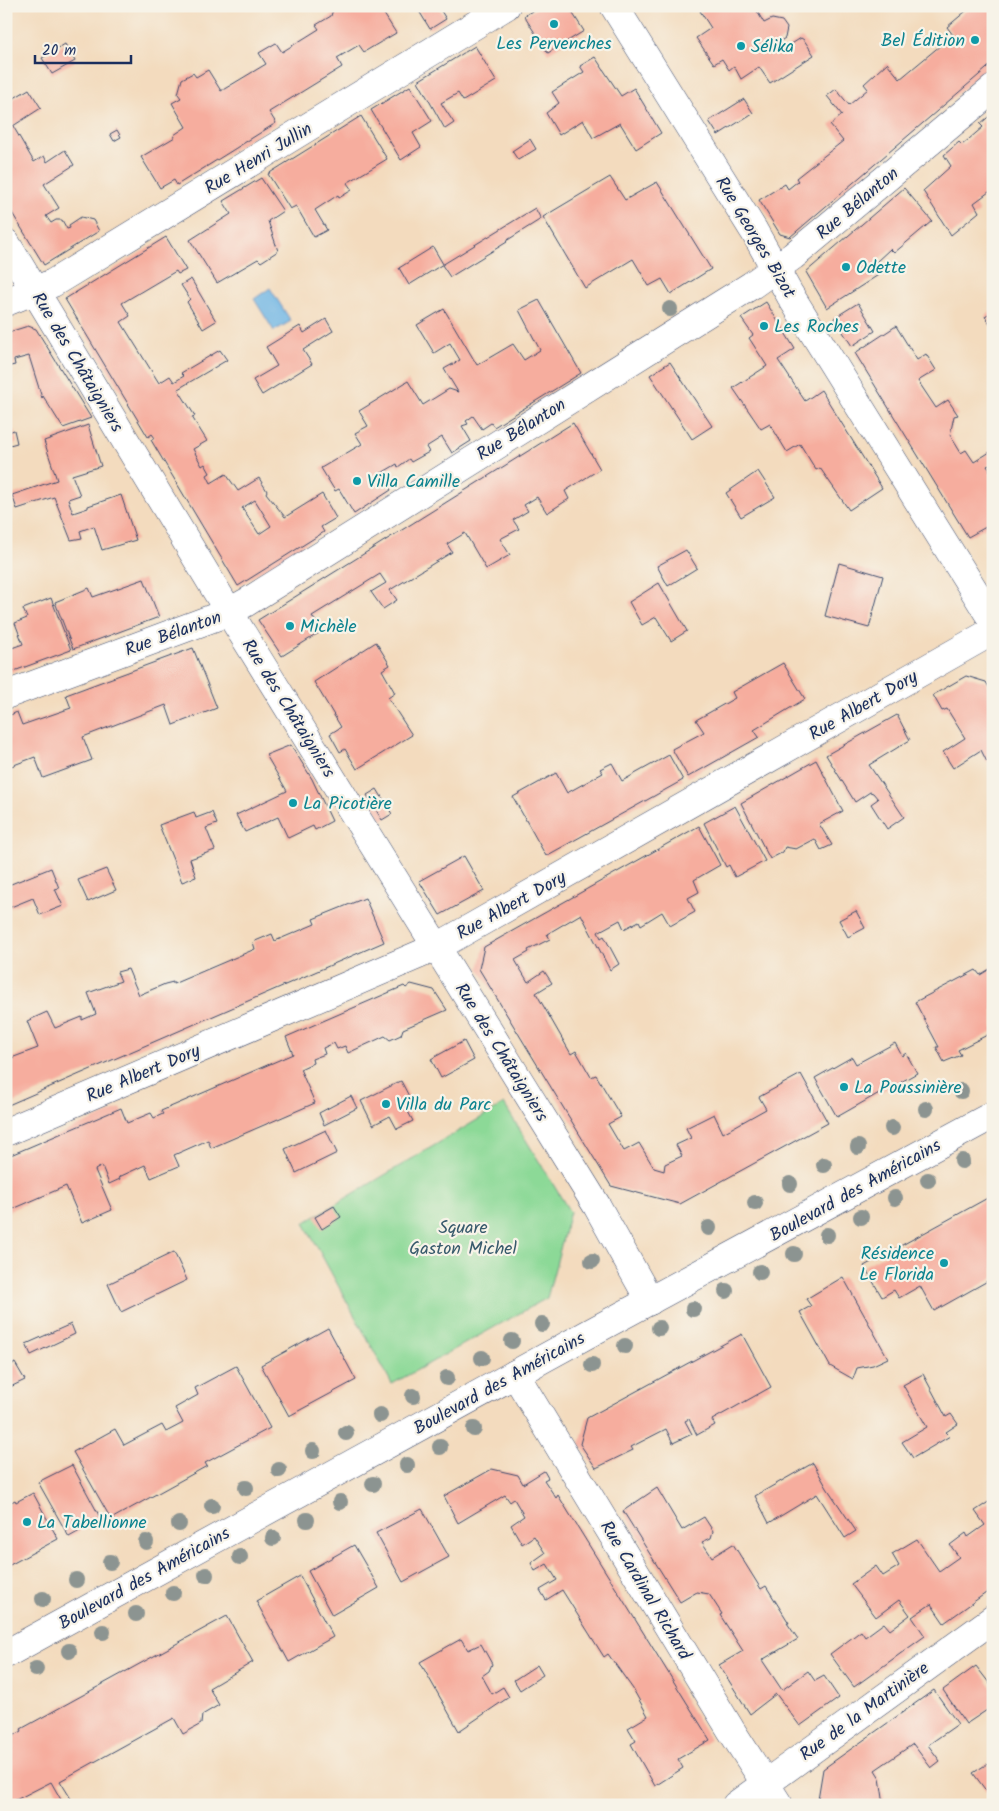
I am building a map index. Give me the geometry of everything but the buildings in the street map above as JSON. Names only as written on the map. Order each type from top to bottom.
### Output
[{"type":"street","name":"Rue Henri Jullin","points":[[6,302],[53,283],[506,6]]},
{"type":"street","name":"Rue Georges Bizot","points":[[614,6],[749,222],[790,295],[993,621]]},
{"type":"street","name":"Rue Bélanton","points":[[6,695],[229,612],[752,285],[793,256],[993,88]]},
{"type":"street","name":"Rue des Châtaigniers","points":[[6,243],[229,612],[597,1206],[650,1301]]},
{"type":"street","name":"Rue Albert Dory","points":[[6,1132],[437,947],[993,631]]},
{"type":"street","name":"Boulevard des Américains","points":[[6,1654],[515,1374],[993,1115]]},
{"type":"street","name":"Rue Cardinal Richard","points":[[515,1374],[772,1794]]},
{"type":"street","name":"Rue de la Martinière","points":[[736,1805],[772,1794],[993,1619]]},
{"type":"green space","name":"Square Gaston Michel","points":[[504,1104],[570,1212],[547,1298],[392,1384],[304,1223]]},
{"type":"water","points":[[270,288],[291,321],[274,331],[254,299]]},
{"type":"place","name":"Les Pervenches","points":[[554,24]]},
{"type":"place","name":"Bel Édition","points":[[975,40]]},
{"type":"place","name":"Sélika","points":[[741,46]]},
{"type":"place","name":"Odette","points":[[846,267]]},
{"type":"place","name":"Les Roches","points":[[764,326]]},
{"type":"place","name":"Villa Camille","points":[[357,481]]},
{"type":"place","name":"Michèle","points":[[290,626]]},
{"type":"place","name":"La Picotière","points":[[293,803]]},
{"type":"place","name":"La Poussinière","points":[[844,1087]]},
{"type":"place","name":"Villa du Parc","points":[[386,1104]]},
{"type":"place","name":"Résidence Le Florida","points":[[944,1263]]},
{"type":"place","name":"La Tabellionne","points":[[27,1522]]}]
